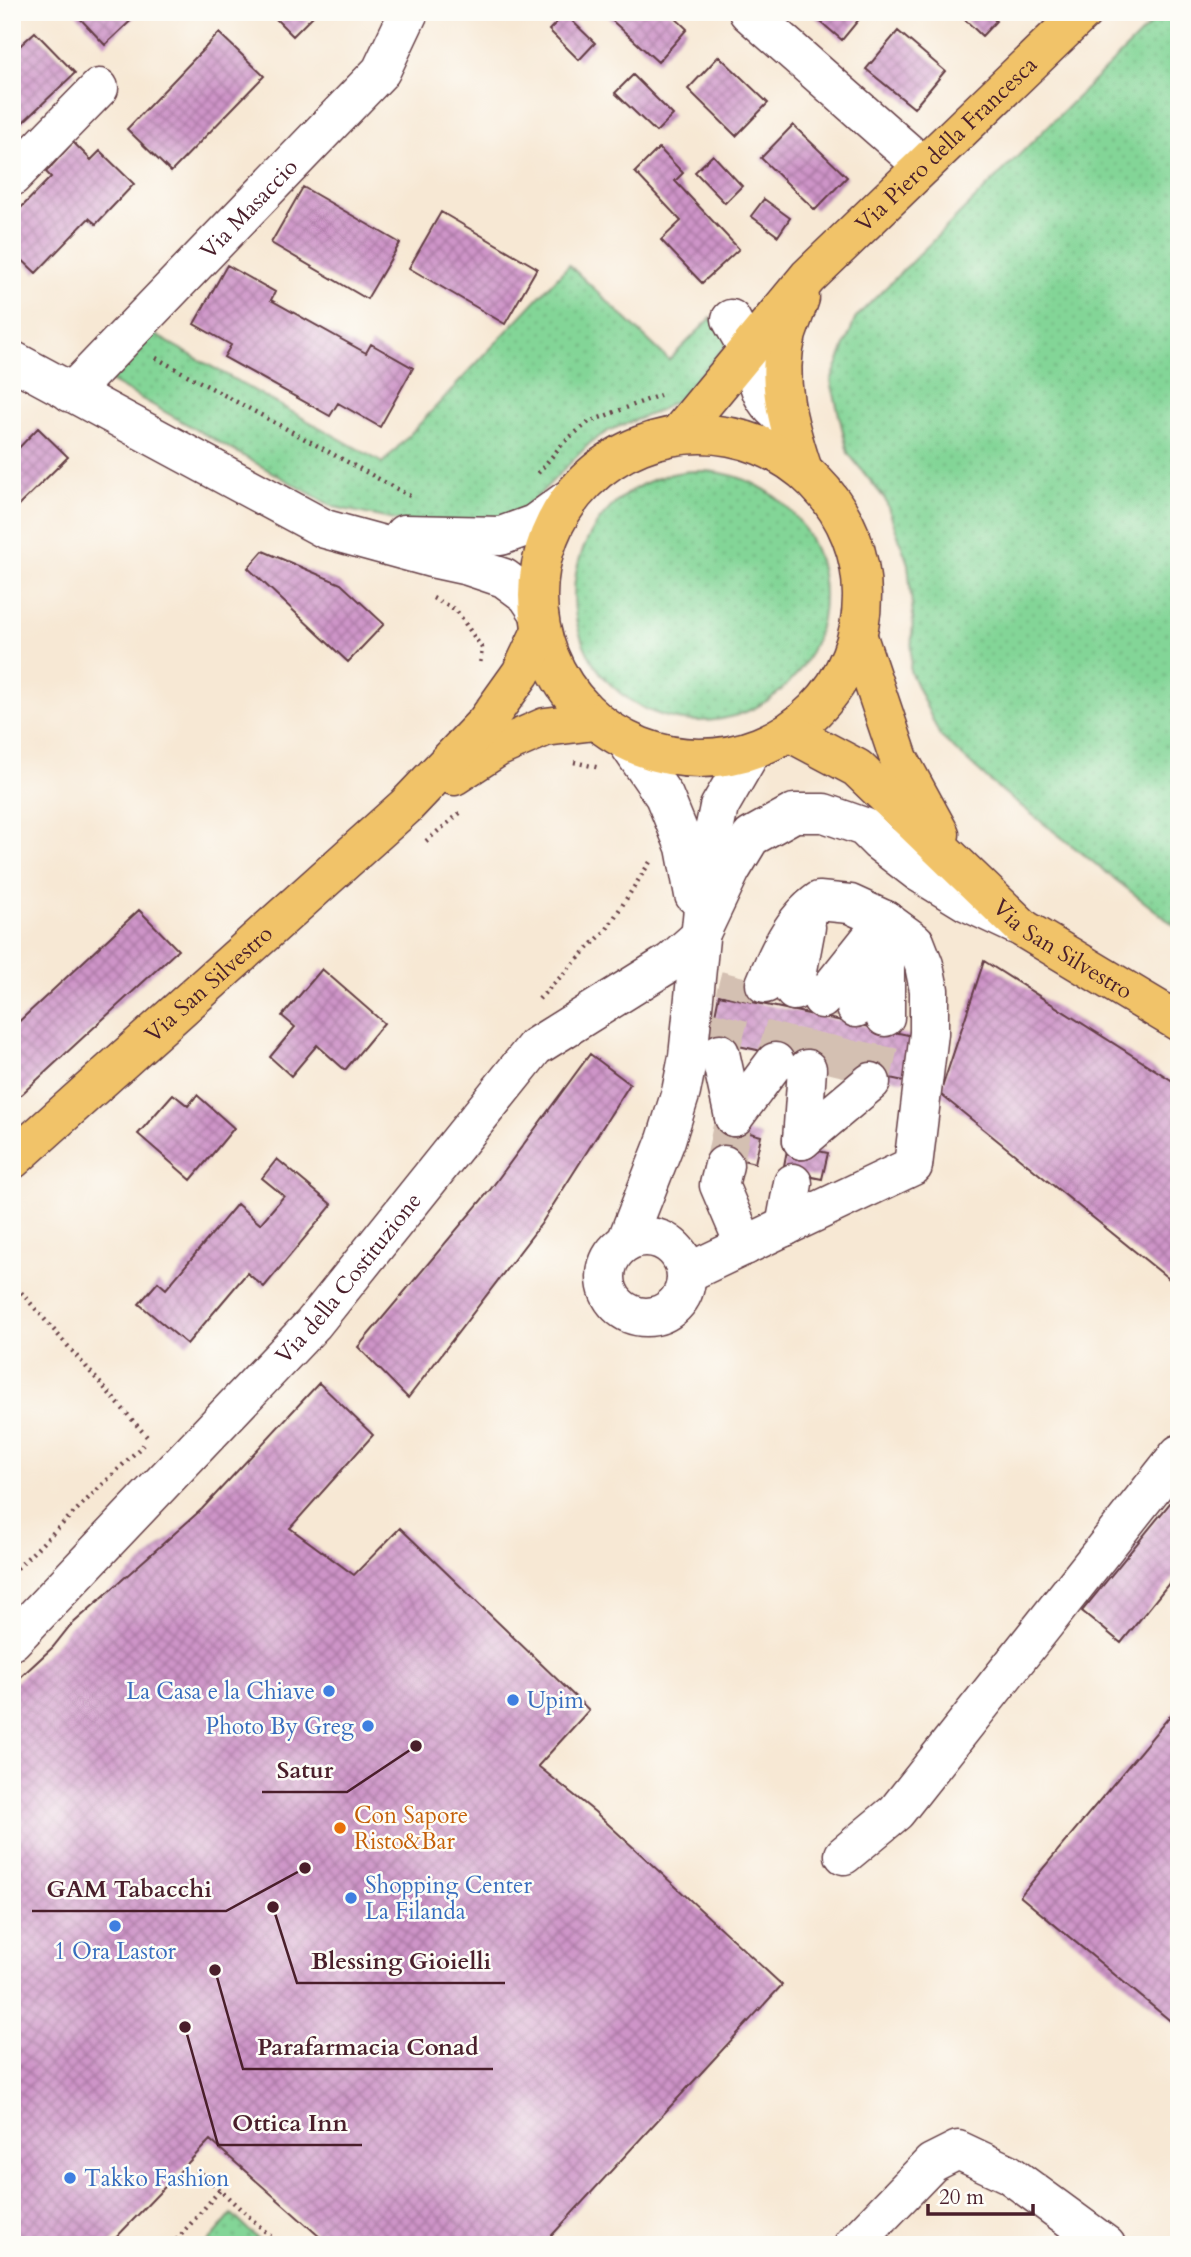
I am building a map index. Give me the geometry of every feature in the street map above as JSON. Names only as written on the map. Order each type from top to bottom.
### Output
[{"type":"main road","name":"Via Piero della Francesca","points":[[679,433],[740,335],[808,276],[1083,12]]},
{"type":"main road","name":"Via Piero della Francesca","points":[[802,467],[787,420],[783,390],[787,335],[808,276]]},
{"type":"main road","points":[[679,433],[731,435],[782,454],[802,467],[825,490],[853,538],[863,595],[858,637],[842,675],[822,703],[789,732],[752,750],[712,759],[666,755],[614,755],[595,721],[553,667],[539,622],[537,576],[551,528],[567,500],[581,482],[625,450],[679,433]]},
{"type":"main road","name":"Via San Silvestro","points":[[12,1160],[405,807],[486,722],[521,673],[539,622]]},
{"type":"main road","name":"Via San Silvestro","points":[[858,637],[899,759],[956,863]]},
{"type":"main road","name":"Via San Silvestro","points":[[405,807],[497,748],[545,727],[595,721]]},
{"type":"main road","name":"Via San Silvestro","points":[[789,732],[857,768],[1024,929],[1179,1022]]},
{"type":"street","name":"Via Masaccio","points":[[71,393],[381,71],[409,12]]},
{"type":"street","points":[[748,12],[923,166]]},
{"type":"street","points":[[12,177],[99,88]]},
{"type":"street","points":[[740,335],[762,396],[771,409],[787,420]]},
{"type":"street","points":[[12,360],[325,528],[504,578],[527,595],[539,622]]},
{"type":"street","points":[[325,528],[438,536],[501,536],[534,524],[567,500]]},
{"type":"street","points":[[626,1242],[666,1140],[681,1092],[688,1057],[708,859],[719,807],[752,750]]},
{"type":"street","points":[[614,755],[664,796],[685,847],[699,937]]},
{"type":"street","name":"Via della Costituzione","points":[[12,1641],[313,1324],[535,1047],[671,962],[699,937],[731,870],[751,837],[794,813],[824,813],[864,827],[918,872],[967,902],[1024,929]]},
{"type":"street","points":[[680,1260],[745,1246],[913,1166],[929,1033],[929,990],[924,965],[915,942],[885,920],[850,904],[819,901],[810,907],[778,951],[810,996]]},
{"type":"street","points":[[810,996],[885,920]]},
{"type":"street","points":[[810,996],[885,920]]},
{"type":"street","points":[[793,1066],[734,1117],[793,1066]]},
{"type":"street","points":[[793,1066],[802,1140],[793,1066]]},
{"type":"street","points":[[666,1140],[664,1194],[680,1260],[686,1287],[673,1307],[663,1314],[651,1317],[630,1314],[614,1301],[608,1292],[607,1269],[617,1249],[626,1242],[651,1237],[663,1240],[680,1260]]},
{"type":"street","points":[[724,1165],[719,1185],[745,1246]]},
{"type":"street","points":[[785,1227],[793,1183]]},
{"type":"street","points":[[844,1855],[896,1812],[1179,1454]]},
{"type":"street","points":[[853,2245],[932,2163],[958,2150],[1009,2174],[1106,2245]]},
{"type":"path","points":[[122,339],[418,500]]},
{"type":"path","points":[[536,476],[565,441],[589,422],[665,393]]},
{"type":"path","points":[[423,594],[456,610],[482,648],[478,675]]},
{"type":"path","points":[[562,759],[614,755]]},
{"type":"path","points":[[422,844],[469,806]]},
{"type":"path","points":[[532,1006],[607,929],[657,851]]},
{"type":"path","points":[[12,1282],[149,1439]]},
{"type":"path","points":[[12,1573],[159,1430]]},
{"type":"path","points":[[197,2169],[281,2245]]},
{"type":"path","points":[[172,2245],[221,2189]]},
{"type":"green space","points":[[1163,12],[1179,12],[1179,929],[993,784],[940,736],[910,671],[913,617],[908,564],[885,499],[848,453],[831,381],[856,317]]},
{"type":"green space","points":[[569,265],[669,360],[711,318],[731,340],[679,399],[656,412],[610,430],[591,442],[524,510],[497,522],[408,523],[334,507],[103,377],[150,332],[383,463]]},
{"type":"green space","points":[[687,471],[711,471],[758,485],[788,507],[815,548],[822,572],[822,620],[815,644],[788,685],[747,712],[711,721],[687,721],[640,707],[610,685],[583,644],[574,608],[574,584],[588,537],[610,507],[651,480]]},
{"type":"green space","points":[[232,2214],[264,2245],[206,2245]]},
{"type":"building","points":[[74,12],[140,12],[105,45]]},
{"type":"building","points":[[269,12],[317,12],[293,36]]},
{"type":"building","points":[[613,12],[669,12],[687,29],[658,62],[608,17]]},
{"type":"building","points":[[809,12],[865,12],[842,40]]},
{"type":"building","points":[[957,12],[987,12],[996,21],[982,36]]},
{"type":"building","points":[[565,14],[595,43],[579,60],[549,30]]},
{"type":"building","points":[[898,31],[945,71],[914,108],[866,69]]},
{"type":"building","points":[[35,32],[75,73],[21,124],[12,115],[12,53]]},
{"type":"building","points":[[219,33],[264,76],[171,172],[127,129]]},
{"type":"building","points":[[719,56],[768,103],[736,136],[688,89]]},
{"type":"building","points":[[633,75],[673,115],[656,132],[615,93]]},
{"type":"building","points":[[793,125],[847,177],[815,210],[761,158]]},
{"type":"building","points":[[73,142],[91,160],[100,151],[134,184],[96,224],[89,218],[36,273],[12,250],[12,217],[51,177],[46,172]]},
{"type":"building","points":[[659,148],[683,173],[675,181],[739,249],[702,283],[661,240],[681,221],[635,172]]},
{"type":"building","points":[[713,155],[742,186],[725,203],[695,172]]},
{"type":"building","points":[[303,187],[400,243],[367,299],[271,243]]},
{"type":"building","points":[[764,199],[790,218],[778,236],[751,216]]},
{"type":"building","points":[[441,212],[537,268],[505,324],[409,268]]},
{"type":"building","points":[[227,265],[275,292],[271,300],[366,353],[371,344],[413,368],[380,427],[338,403],[330,416],[224,357],[231,345],[194,324]]},
{"type":"building","points":[[38,428],[68,457],[12,512],[12,455]]},
{"type":"building","points":[[263,551],[341,584],[384,624],[348,662],[248,568]]},
{"type":"building","points":[[139,910],[178,950],[12,1103],[12,1028]]},
{"type":"building","points":[[984,961],[1179,1085],[1179,1287],[940,1094]]},
{"type":"building","points":[[322,969],[384,1023],[345,1070],[317,1045],[291,1076],[270,1057],[295,1027],[282,1016]]},
{"type":"building","points":[[719,995],[913,1036],[904,1081],[710,1040]]},
{"type":"building","points":[[590,1054],[630,1084],[541,1224],[408,1398],[358,1347],[490,1190]]},
{"type":"building","points":[[173,1094],[188,1106],[197,1095],[234,1128],[191,1180],[138,1134]]},
{"type":"building","points":[[720,1125],[761,1136],[755,1163],[713,1153]]},
{"type":"building","points":[[788,1145],[828,1153],[822,1179],[783,1171]]},
{"type":"building","points":[[277,1159],[332,1205],[264,1287],[247,1273],[187,1344],[139,1304],[158,1282],[166,1289],[237,1204],[260,1224],[284,1196],[262,1178]]},
{"type":"building","name":"Shopping Center La Filanda","points":[[319,1383],[373,1435],[290,1528],[354,1575],[400,1528],[589,1710],[538,1766],[595,1812],[782,1985],[543,2245],[329,2245],[210,2140],[109,2245],[16,2245],[12,2241],[12,1685],[53,1647],[69,1627],[202,1509]]},
{"type":"building","points":[[1179,1492],[1179,1571],[1121,1643],[1082,1611]]},
{"type":"building","points":[[1179,1705],[1179,2028],[1020,1896]]},
{"type":"tunnel","points":[[720,1053],[740,976]]},
{"type":"tunnel","points":[[775,1062],[794,991]]},
{"type":"tunnel","points":[[807,1069],[822,999]]},
{"type":"tunnel","points":[[839,1076],[856,1008]]},
{"type":"tunnel","points":[[871,1082],[885,1017]]},
{"type":"tunnel","points":[[724,1165],[734,1117]]},
{"type":"place","name":"La Casa e la Chiave","points":[[329,1691]]},
{"type":"place","name":"Upim","points":[[513,1700]]},
{"type":"place","name":"Photo By Greg","points":[[368,1726]]},
{"type":"place","name":"Satur","points":[[416,1746]]},
{"type":"place","name":"Con Sapore Risto&Bar","points":[[340,1828]]},
{"type":"place","name":"GAM Tabacchi","points":[[305,1868]]},
{"type":"place","name":"Shopping Center La Filanda","points":[[351,1898]]},
{"type":"place","name":"Blessing Gioielli","points":[[273,1907]]},
{"type":"place","name":"1 Ora Lastor","points":[[115,1926]]},
{"type":"place","name":"Parafarmacia Conad","points":[[215,1970]]},
{"type":"place","name":"Ottica Inn","points":[[185,2027]]},
{"type":"place","name":"Takko Fashion","points":[[70,2178]]}]
